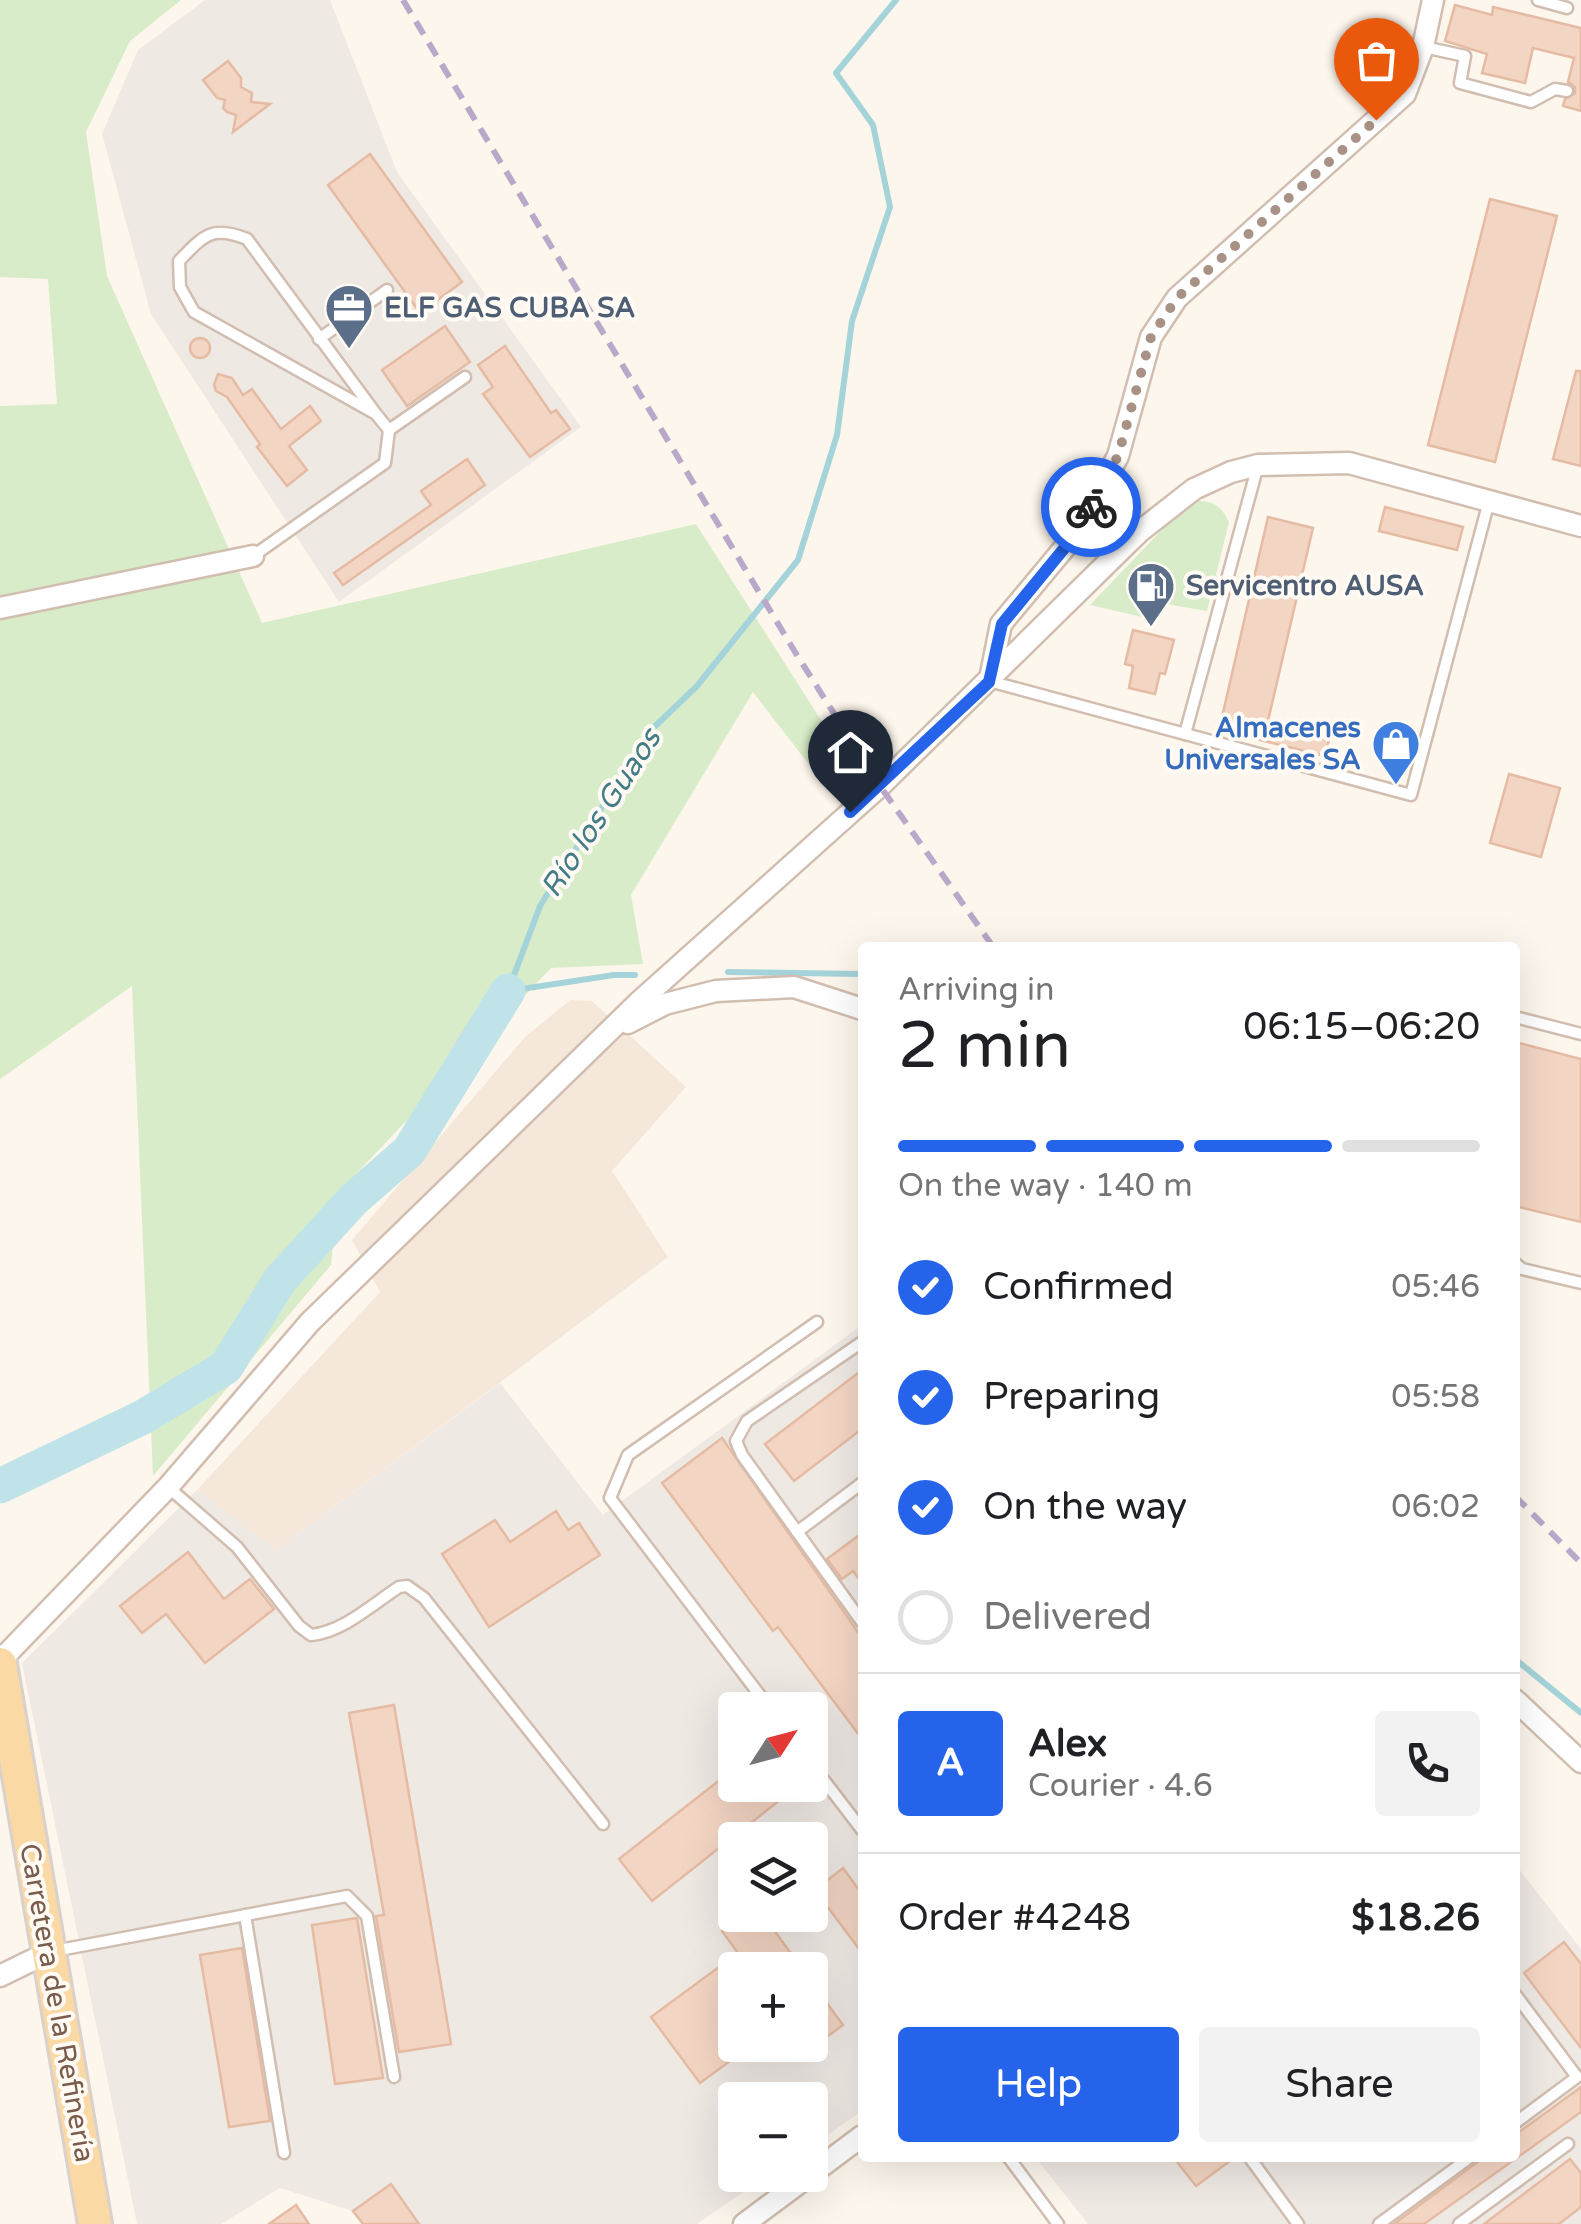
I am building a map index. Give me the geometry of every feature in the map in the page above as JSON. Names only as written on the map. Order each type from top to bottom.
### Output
[{"type":"main road","name":"Carretera de la Refinería","points":[[0,1662],[95,2224]]},
{"type":"street","points":[[989,682],[1002,624],[1076,534],[1118,456],[1151,337],[1177,298],[1404,94],[1423,47],[1433,0]]},
{"type":"street","points":[[0,1662],[168,1487],[310,1322],[608,1033],[880,786],[1140,532],[1194,489],[1230,472],[1258,465],[1349,463],[1581,526]]},
{"type":"street","points":[[0,608],[253,556]]},
{"type":"street","points":[[608,1033],[665,1004],[716,991],[794,987],[858,1008]]},
{"type":"street","points":[[1520,1705],[1581,1762]]},
{"type":"street","points":[[0,1976],[48,1952]]},
{"type":"street","points":[[828,2162],[858,2139]]},
{"type":"street","points":[[744,2224],[787,2192]]},
{"type":"lane","points":[[1538,0],[1567,8]]},
{"type":"lane","points":[[1423,47],[1465,56],[1460,84],[1532,102],[1555,88],[1566,91]]},
{"type":"lane","points":[[253,556],[385,463],[389,430],[247,240],[224,230],[202,237],[179,261],[180,287],[194,312],[376,414]]},
{"type":"lane","points":[[319,339],[387,290]]},
{"type":"lane","points":[[389,430],[465,377]]},
{"type":"lane","points":[[1186,734],[1258,465]]},
{"type":"lane","points":[[989,682],[1411,795],[1488,501]]},
{"type":"lane","points":[[1520,1018],[1581,1034]]},
{"type":"lane","points":[[1520,1268],[1581,1283]]},
{"type":"lane","points":[[757,1692],[610,1498],[628,1455],[818,1322]]},
{"type":"lane","points":[[858,1345],[747,1422],[736,1441],[742,1455],[858,1616]]},
{"type":"lane","points":[[797,1532],[858,1486]]},
{"type":"lane","points":[[168,1487],[237,1547],[299,1626],[311,1635],[323,1634],[352,1619],[398,1587],[408,1586],[424,1598],[603,1824]]},
{"type":"lane","points":[[828,1786],[858,1825]]},
{"type":"lane","points":[[48,1952],[347,1896],[367,1916],[394,2078]]},
{"type":"lane","points":[[245,1915],[284,2153]]},
{"type":"lane","points":[[1520,2001],[1577,2078],[1520,2120]]},
{"type":"lane","points":[[1458,2224],[1568,2144]]},
{"type":"lane","points":[[1012,2162],[1058,2224]]},
{"type":"lane","points":[[1253,2162],[1298,2224]]},
{"type":"lane","points":[[1380,2224],[1464,2162]]},
{"type":"shaded area","points":[[205,0],[330,0],[397,172],[581,427],[339,602],[151,314],[102,134],[138,50]]},
{"type":"shaded area","points":[[570,1000],[592,1001],[686,1087],[612,1171],[668,1257],[276,1550],[197,1490],[380,1292],[352,1240],[525,1037]]},
{"type":"shaded area","points":[[858,1328],[858,2114],[828,2135],[828,2082],[718,2082],[718,2192],[743,2192],[697,2224],[363,2224],[353,2211],[280,2188],[221,2224],[137,2224],[22,1663],[197,1490],[276,1550],[500,1383],[603,1515]]},
{"type":"shaded area","points":[[1520,1870],[1581,1949],[1581,2224],[1088,2224],[1039,2162],[1520,2162]]},
{"type":"green space","points":[[0,0],[181,0],[130,41],[86,132],[107,276],[262,623],[696,524],[856,775],[831,793],[753,692],[631,895],[643,964],[551,968],[338,1193],[331,1265],[153,1476],[132,986],[0,1079],[0,406],[57,404],[48,279],[0,277]]},
{"type":"green space","points":[[1196,501],[1217,506],[1229,522],[1207,611],[1160,603],[1151,619],[1090,605],[1177,514]]},
{"type":"building","points":[[1455,5],[1492,15],[1493,7],[1581,28],[1581,111],[1563,106],[1565,99],[1575,93],[1575,87],[1568,82],[1574,58],[1533,48],[1525,83],[1482,73],[1487,54],[1445,41]]},
{"type":"building","points":[[228,61],[241,78],[241,87],[252,93],[251,102],[270,104],[233,132],[236,115],[223,108],[225,100],[217,98],[203,80]]},
{"type":"building","points":[[370,154],[462,282],[420,313],[328,185]]},
{"type":"building","points":[[1490,199],[1557,216],[1495,462],[1428,445]]},
{"type":"building","points":[[445,326],[470,362],[407,406],[382,370]]},
{"type":"building","points":[[196,338],[204,338],[210,348],[204,358],[196,358],[190,352],[190,344]]},
{"type":"building","points":[[505,346],[551,413],[556,410],[570,429],[530,457],[483,394],[493,387],[478,365]]},
{"type":"building","points":[[1576,371],[1581,371],[1581,466],[1553,459]]},
{"type":"building","points":[[218,374],[232,378],[243,395],[252,389],[281,429],[310,406],[321,421],[289,446],[307,470],[287,486],[257,447],[260,444],[227,397],[216,391]]},
{"type":"building","points":[[467,459],[485,485],[343,585],[334,573],[431,505],[421,491]]},
{"type":"building","points":[[1385,507],[1463,527],[1457,550],[1379,531]]},
{"type":"building","points":[[1268,517],[1313,528],[1267,725],[1329,740],[1325,756],[1219,730]]},
{"type":"building","points":[[1133,630],[1174,640],[1155,694],[1129,688],[1133,666],[1125,664]]},
{"type":"building","points":[[1509,774],[1560,788],[1541,857],[1490,843]]},
{"type":"building","points":[[1520,1043],[1581,1059],[1581,1222],[1520,1207]]},
{"type":"building","points":[[858,1373],[858,1432],[794,1481],[765,1444]]},
{"type":"building","points":[[722,1438],[858,1632],[858,1734],[778,1627],[773,1631],[662,1483]]},
{"type":"building","points":[[556,1511],[568,1530],[579,1523],[600,1555],[489,1627],[442,1554],[495,1520],[510,1542]]},
{"type":"building","points":[[858,1536],[858,1578],[853,1571],[842,1579],[827,1559]]},
{"type":"building","points":[[188,1552],[224,1599],[250,1579],[274,1609],[205,1663],[166,1614],[142,1633],[120,1606]]},
{"type":"building","points":[[394,1705],[451,2044],[399,2052],[376,1916],[384,1915],[349,1713]]},
{"type":"building","points":[[718,1781],[718,1802],[777,1802],[752,1822],[718,1822],[718,1849],[652,1901],[619,1859]]},
{"type":"building","points":[[843,1868],[858,1889],[858,1948],[828,1907],[828,1880]]},
{"type":"building","points":[[357,1918],[383,2078],[335,2084],[312,1925]]},
{"type":"building","points":[[723,1932],[775,1932],[790,1952],[737,1952]]},
{"type":"building","points":[[1564,1942],[1581,1964],[1581,2048],[1524,1973]]},
{"type":"building","points":[[242,1948],[270,2121],[229,2127],[200,1955]]},
{"type":"building","points":[[718,1968],[718,2062],[729,2062],[700,2083],[651,2017]]},
{"type":"building","points":[[828,2005],[843,2025],[828,2036]]},
{"type":"building","points":[[1581,2087],[1581,2112],[1520,2156],[1520,2131]]},
{"type":"building","points":[[1570,2159],[1581,2173],[1581,2207],[1559,2224],[1484,2224]]},
{"type":"building","points":[[1177,2162],[1229,2162],[1196,2186]]},
{"type":"building","points":[[1478,2162],[1511,2162],[1424,2224],[1394,2224]]},
{"type":"building","points":[[391,2184],[419,2224],[363,2224],[353,2211]]},
{"type":"building","points":[[296,2205],[309,2224],[269,2224]]},
{"type":"waterway","name":"Río los Guaos","points":[[635,975],[508,991],[540,906],[649,732],[697,686],[798,560],[837,435],[852,321],[890,207],[873,125],[836,73],[896,0]]},
{"type":"waterway","points":[[728,972],[858,974]]},
{"type":"waterway","name":"Río los Guaos","points":[[0,1486],[143,1417],[226,1367],[280,1280],[354,1199],[409,1151],[508,991]]},
{"type":"waterway","points":[[1520,1663],[1581,1713]]},
{"type":"railway","points":[[403,0],[795,652],[880,786],[990,942]]},
{"type":"railway","points":[[1520,1501],[1581,1563]]},
{"type":"way so far","points":[[1091,507],[1118,456],[1151,337],[1177,298],[1376,120]]},
{"type":"place","name":"ELF GAS CUBA SA","points":[[349,350]]},
{"type":"place","name":"Servicentro AUSA","points":[[1151,628]]},
{"type":"place","name":"Almacenes Universales SA","points":[[1396,786]]},
{"type":"route","points":[[850,812],[989,682],[1002,624],[1076,534],[1091,507]]}]
